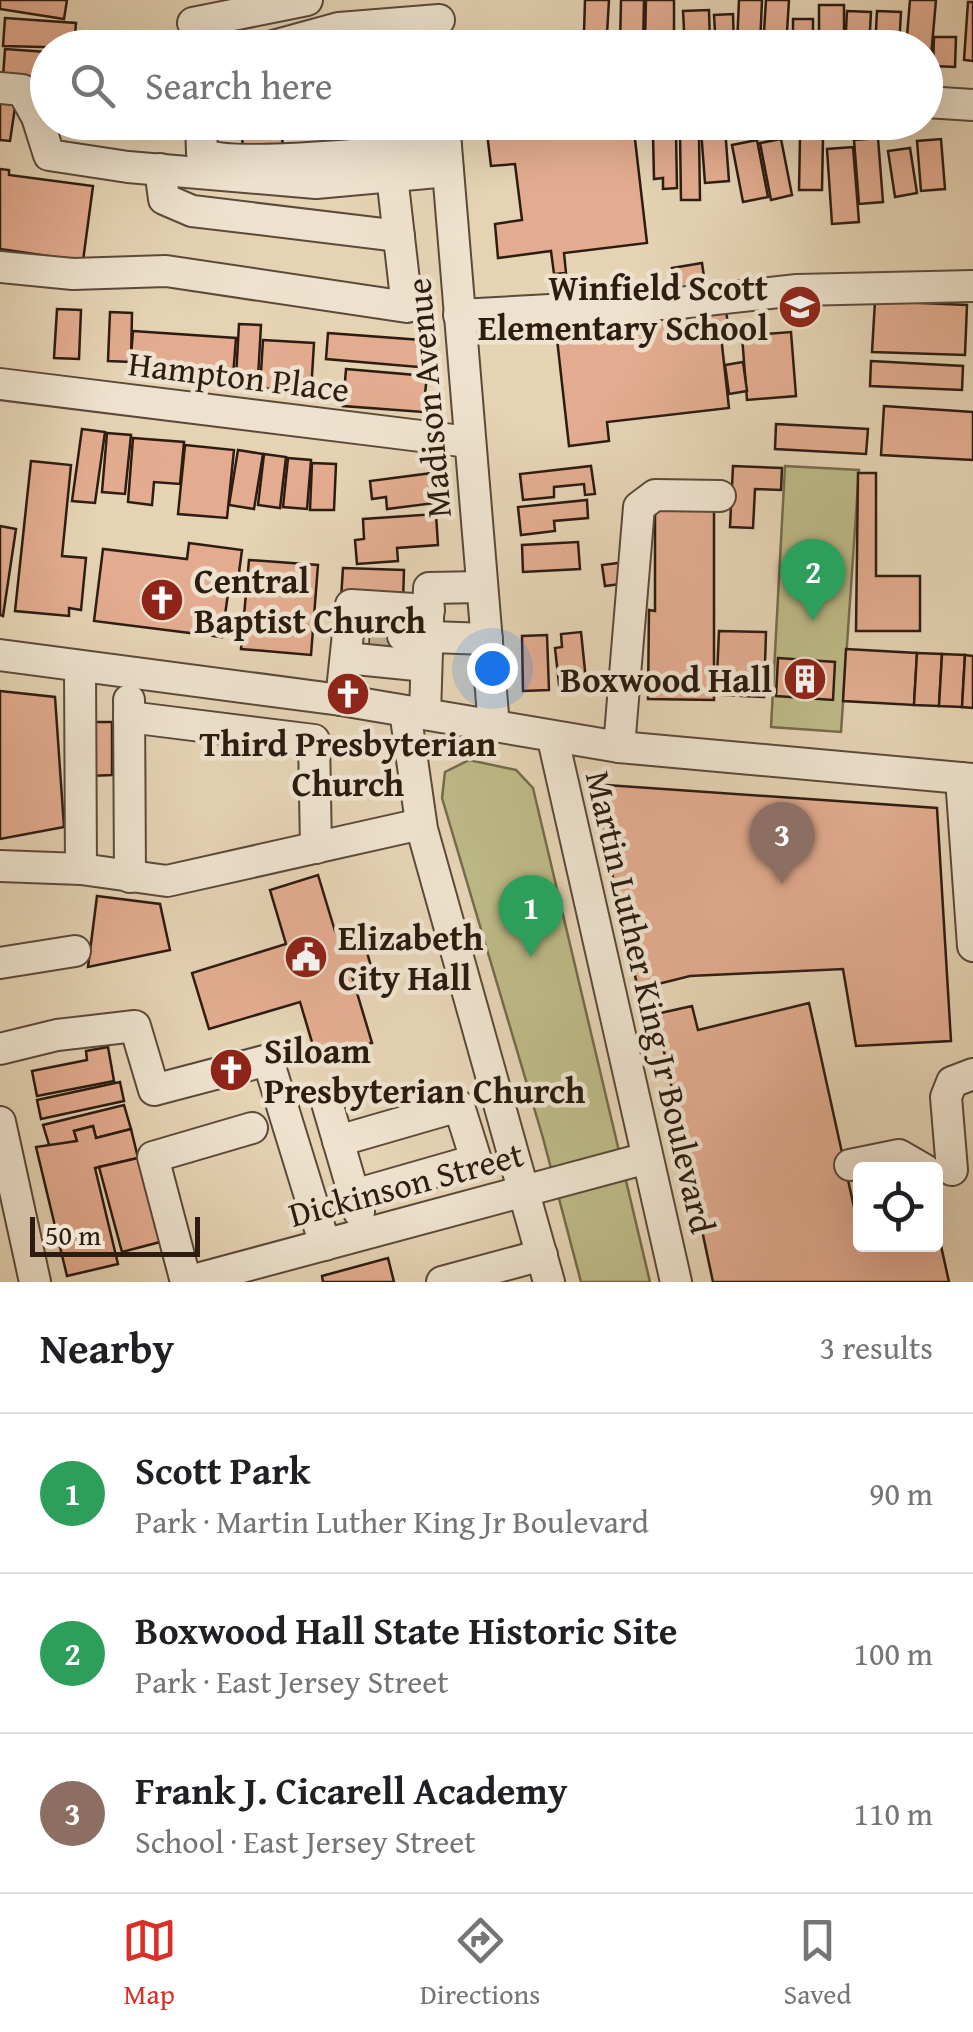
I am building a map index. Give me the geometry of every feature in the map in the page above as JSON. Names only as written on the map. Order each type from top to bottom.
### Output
[{"type":"street","points":[[192,23],[307,0]]},
{"type":"street","points":[[332,30],[439,22]]},
{"type":"street","points":[[0,88],[22,90],[30,100]]},
{"type":"street","points":[[943,103],[973,104]]},
{"type":"street","points":[[44,140],[49,155],[316,182],[392,176],[446,147]]},
{"type":"street","points":[[202,140],[202,152],[210,157],[258,159],[446,147]]},
{"type":"street","name":"Madison Avenue","points":[[446,147],[494,728]]},
{"type":"street","points":[[160,169],[164,200],[192,211],[399,236]]},
{"type":"street","points":[[0,266],[73,274],[166,271],[407,307],[392,176]]},
{"type":"street","points":[[459,315],[679,302],[797,290],[973,286]]},
{"type":"street","name":"Hampton Place","points":[[0,384],[469,442]]},
{"type":"street","points":[[619,747],[639,508],[655,495],[720,496]]},
{"type":"street","points":[[442,1282],[546,1268],[421,824],[415,712],[429,588],[482,587]]},
{"type":"street","points":[[341,700],[355,642],[351,605],[422,638]]},
{"type":"street","points":[[355,642],[487,639]]},
{"type":"street","points":[[0,655],[341,700],[554,739],[967,778],[973,946]]},
{"type":"street","points":[[80,666],[81,869]]},
{"type":"street","points":[[130,672],[130,877]]},
{"type":"street","points":[[129,717],[314,740],[316,848]]},
{"type":"street","name":"Martin Luther King Jr Boulevard","points":[[554,739],[676,1282]]},
{"type":"street","points":[[0,866],[81,869],[166,881],[421,824]]},
{"type":"street","points":[[0,963],[75,951]]},
{"type":"street","points":[[0,1049],[58,1035],[135,1026],[154,1090],[268,1060],[325,1245]]},
{"type":"street","points":[[850,1166],[900,1155],[946,1170],[946,1097],[952,1082],[973,1074]]},
{"type":"street","points":[[327,1102],[366,1234]]},
{"type":"street","points":[[338,1141],[459,1106],[476,1160],[354,1195]]},
{"type":"street","points":[[0,1122],[35,1282]]},
{"type":"street","points":[[186,1282],[153,1156],[252,1128]]},
{"type":"street","points":[[470,1143],[509,1133]]},
{"type":"street","name":"Dickinson Street","points":[[186,1282],[647,1158]]},
{"type":"shaded area","points":[[785,466],[859,470],[841,732],[771,727]]},
{"type":"shaded area","points":[[469,760],[516,770],[533,788],[650,1282],[581,1282],[543,1138],[442,798],[445,772]]},
{"type":"building","points":[[0,0],[67,0],[64,19],[0,9]]},
{"type":"building","points":[[585,0],[609,0],[607,30],[584,30]]},
{"type":"building","points":[[621,0],[644,0],[643,30],[620,30]]},
{"type":"building","points":[[646,0],[674,0],[674,30],[645,30]]},
{"type":"building","points":[[739,0],[762,0],[761,30],[738,30]]},
{"type":"building","points":[[766,0],[789,0],[787,30],[764,30]]},
{"type":"building","points":[[910,0],[936,0],[933,30],[908,30]]},
{"type":"building","points":[[968,2],[973,2],[973,61],[964,60]]},
{"type":"building","points":[[819,5],[844,5],[844,30],[819,30]]},
{"type":"building","points":[[709,10],[710,30],[684,30],[683,11]]},
{"type":"building","points":[[847,11],[871,12],[870,30],[846,30]]},
{"type":"building","points":[[877,11],[901,12],[900,30],[876,30]]},
{"type":"building","points":[[733,14],[733,30],[715,30],[714,15]]},
{"type":"building","points":[[5,18],[76,23],[75,30],[30,30],[30,47],[3,46]]},
{"type":"building","points":[[793,19],[813,19],[813,30],[793,30]]},
{"type":"building","points":[[943,37],[956,37],[955,67],[943,66]]},
{"type":"building","points":[[5,49],[30,51],[30,80],[3,77]]},
{"type":"building","points":[[0,91],[17,94],[10,141],[0,140]]},
{"type":"building","points":[[242,140],[282,140],[283,147],[243,150]]},
{"type":"building","points":[[330,140],[374,140],[374,144],[331,147]]},
{"type":"building","points":[[488,140],[635,140],[647,243],[564,253],[566,273],[554,274],[551,251],[498,258],[495,224],[522,220],[515,164],[491,166]]},
{"type":"building","points":[[653,140],[676,140],[677,188],[663,189],[663,178],[654,179]]},
{"type":"building","points":[[680,140],[699,140],[700,200],[681,200]]},
{"type":"building","points":[[702,140],[726,140],[729,181],[705,183]]},
{"type":"building","points":[[757,140],[768,197],[743,202],[732,145]]},
{"type":"building","points":[[781,140],[792,195],[771,200],[760,143]]},
{"type":"building","points":[[800,140],[823,140],[822,190],[799,190]]},
{"type":"building","points":[[854,140],[878,140],[883,202],[859,204]]},
{"type":"building","points":[[941,140],[945,189],[921,191],[917,141]]},
{"type":"building","points":[[853,147],[859,222],[832,224],[827,149]]},
{"type":"building","points":[[910,148],[917,193],[895,197],[888,151]]},
{"type":"building","points":[[0,169],[9,170],[9,175],[93,186],[83,261],[0,249]]},
{"type":"building","points":[[702,263],[706,291],[676,296],[672,268]]},
{"type":"building","points":[[725,300],[729,335],[721,336],[729,408],[607,422],[609,441],[569,446],[555,321]]},
{"type":"building","points":[[875,301],[967,305],[965,355],[872,352]]},
{"type":"building","points":[[57,309],[81,310],[79,359],[54,358]]},
{"type":"building","points":[[110,312],[132,313],[131,362],[108,361]]},
{"type":"building","points":[[239,324],[261,325],[258,378],[236,377]]},
{"type":"building","points":[[133,331],[236,338],[233,377],[130,369]]},
{"type":"building","points":[[791,332],[796,396],[747,400],[742,336]]},
{"type":"building","points":[[328,333],[421,340],[418,367],[326,359]]},
{"type":"building","points":[[263,340],[314,343],[311,392],[260,388]]},
{"type":"building","points":[[871,361],[963,366],[962,390],[870,386]]},
{"type":"building","points":[[743,362],[747,391],[729,394],[725,365]]},
{"type":"building","points":[[346,369],[427,376],[423,412],[343,406]]},
{"type":"building","points":[[884,406],[973,412],[973,460],[881,455]]},
{"type":"building","points":[[776,424],[868,429],[866,454],[775,449]]},
{"type":"building","points":[[82,429],[105,432],[95,503],[72,501]]},
{"type":"building","points":[[107,433],[131,435],[125,494],[102,492]]},
{"type":"building","points":[[133,438],[184,442],[180,484],[154,482],[152,505],[128,502]]},
{"type":"building","points":[[185,445],[234,450],[227,518],[178,514]]},
{"type":"building","points":[[238,450],[263,454],[254,509],[229,505]]},
{"type":"building","points":[[264,454],[286,457],[280,508],[258,505]]},
{"type":"building","points":[[288,458],[311,460],[307,509],[283,507]]},
{"type":"building","points":[[31,461],[71,465],[62,556],[86,558],[81,610],[69,608],[69,616],[15,611]]},
{"type":"building","points":[[312,463],[336,464],[334,510],[310,510]]},
{"type":"building","points":[[591,466],[595,494],[585,495],[584,484],[554,487],[554,497],[523,500],[520,474]]},
{"type":"building","points":[[733,466],[782,468],[781,490],[755,489],[753,528],[730,527]]},
{"type":"building","points":[[432,473],[435,503],[387,509],[386,497],[372,499],[370,481]]},
{"type":"building","points":[[858,473],[876,473],[876,576],[920,576],[920,631],[856,631]]},
{"type":"building","points":[[587,500],[588,518],[554,521],[555,531],[521,535],[518,507]]},
{"type":"building","points":[[655,504],[714,504],[714,700],[648,699],[649,610],[655,611]]},
{"type":"building","points":[[436,514],[438,545],[397,548],[398,561],[357,564],[355,540],[364,539],[363,519]]},
{"type":"building","points":[[0,526],[16,529],[3,616],[0,615]]},
{"type":"building","points":[[578,542],[580,569],[523,572],[522,545]]},
{"type":"building","name":"Central Baptist Church","points":[[189,543],[242,550],[238,580],[230,579],[222,637],[94,621],[103,549],[187,559]]},
{"type":"building","points":[[249,560],[318,565],[311,655],[241,649]]},
{"type":"building","points":[[626,562],[628,583],[605,586],[602,565]]},
{"type":"building","points":[[343,568],[404,570],[403,601],[341,599]]},
{"type":"building","points":[[371,610],[403,612],[401,658],[369,657]]},
{"type":"building","points":[[719,631],[766,632],[764,697],[722,695],[723,676],[717,676]]},
{"type":"building","points":[[581,632],[587,690],[560,693],[555,648],[562,647],[561,634]]},
{"type":"building","points":[[547,635],[549,690],[523,691],[522,636]]},
{"type":"building","points":[[846,649],[917,653],[914,705],[843,701]]},
{"type":"building","points":[[917,653],[942,654],[939,706],[914,705]]},
{"type":"building","points":[[942,654],[965,655],[962,707],[939,706]]},
{"type":"building","points":[[965,655],[973,656],[973,708],[962,707]]},
{"type":"building","name":"Boxwood Hall","points":[[778,658],[835,662],[833,700],[776,696]]},
{"type":"building","points":[[0,691],[55,697],[64,827],[0,839]]},
{"type":"building","points":[[88,722],[112,722],[112,775],[89,776]]},
{"type":"building","points":[[592,784],[937,808],[951,1041],[856,1046],[843,969],[690,976],[638,989]]},
{"type":"building","name":"Elizabeth City Hall","points":[[318,875],[335,931],[359,924],[372,970],[352,976],[372,1043],[317,1059],[300,1002],[209,1029],[192,973],[286,944],[270,890]]},
{"type":"building","points":[[97,896],[160,904],[170,950],[88,967]]},
{"type":"building","points":[[809,1003],[853,1202],[853,1252],[942,1252],[949,1282],[713,1282],[656,1014],[692,1006],[698,1030]]},
{"type":"building","points":[[108,1047],[114,1081],[37,1096],[32,1071],[87,1060],[86,1051]]},
{"type":"building","points":[[120,1082],[124,1101],[41,1119],[37,1100]]},
{"type":"building","points":[[124,1105],[131,1129],[96,1138],[93,1126],[74,1131],[77,1141],[50,1148],[43,1125]]},
{"type":"building","points":[[93,1126],[96,1138],[131,1129],[138,1158],[95,1168],[118,1264],[67,1276],[36,1147],[77,1141],[74,1131]]},
{"type":"building","points":[[138,1158],[160,1242],[122,1252],[99,1167]]},
{"type":"building","points":[[388,1258],[394,1282],[323,1282],[322,1276]]},
{"type":"tunnel","points":[[370,635],[403,636]]},
{"type":"place","name":"Winfield Scott Elementary School","points":[[800,307]]},
{"type":"place","name":"Central Baptist Church","points":[[162,600]]},
{"type":"place","name":"Boxwood Hall State Historic Site","points":[[813,621]]},
{"type":"place","name":"Boxwood Hall","points":[[805,679]]},
{"type":"place","name":"Third Presbyterian Church","points":[[348,694]]},
{"type":"place","name":"Frank J. Cicarell Academy","points":[[782,884]]},
{"type":"place","name":"Elizabeth City Hall","points":[[306,957]]},
{"type":"place","name":"Scott Park","points":[[531,957]]},
{"type":"place","name":"Siloam Presbyterian Church","points":[[231,1070]]}]
